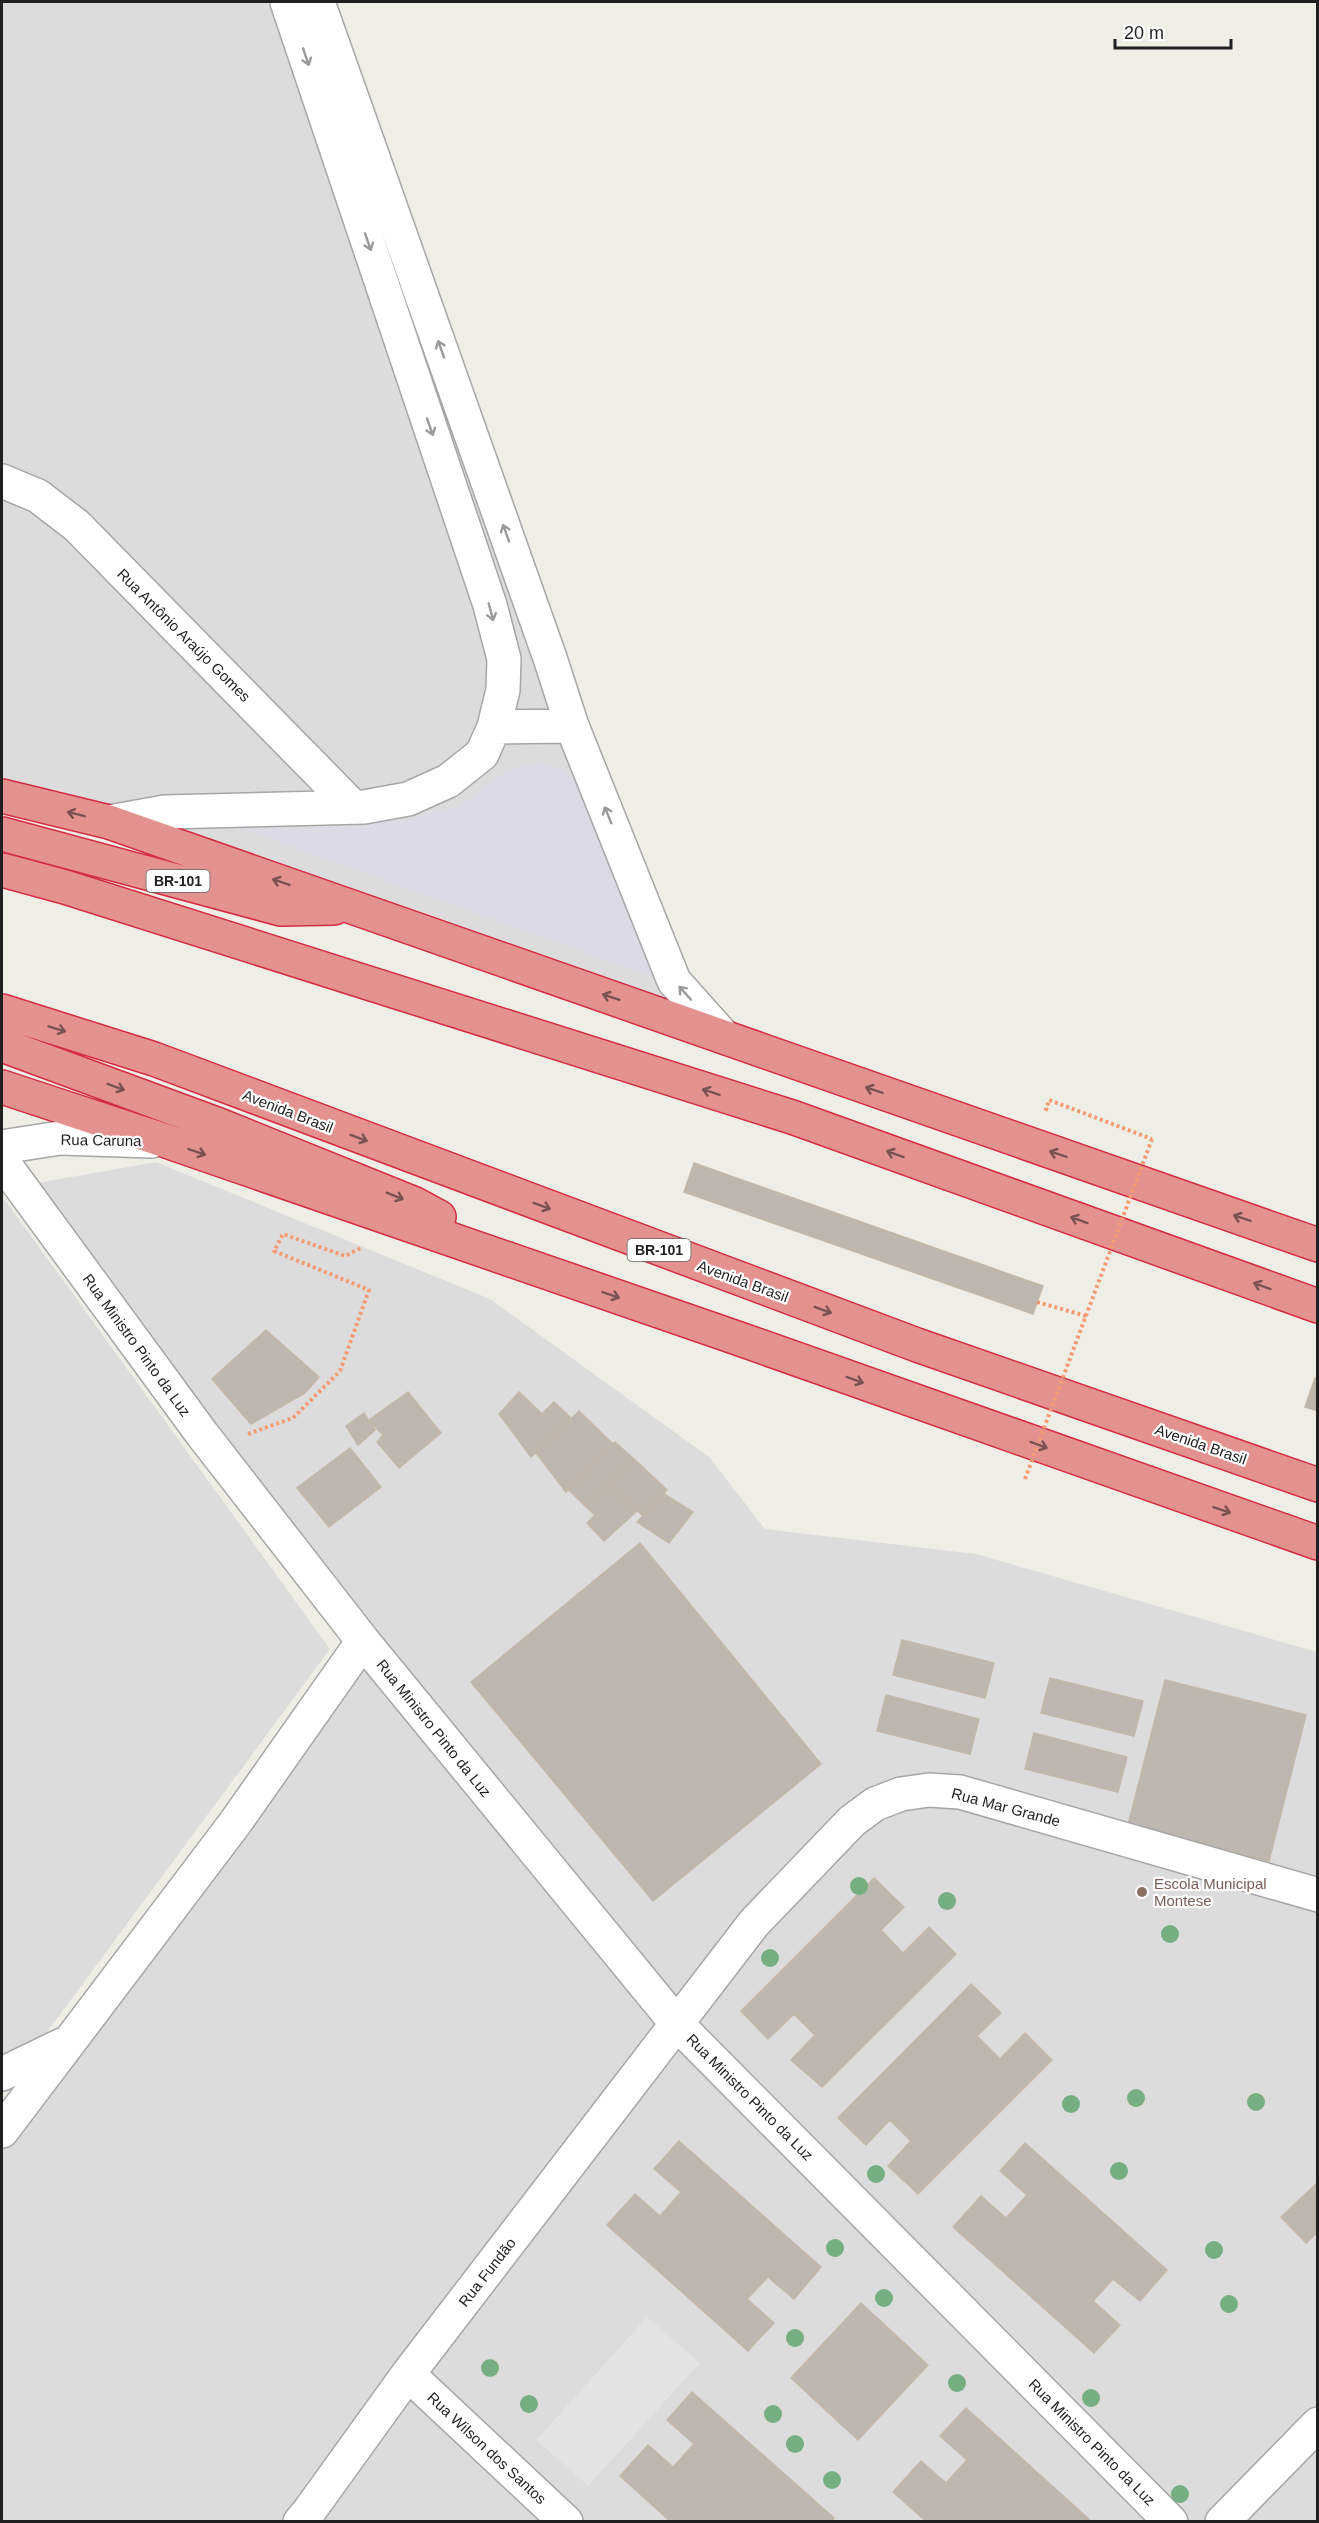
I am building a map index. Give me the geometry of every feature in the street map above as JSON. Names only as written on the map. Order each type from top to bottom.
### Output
[{"type":"highway","points":[[2,796],[109,822],[357,908]]},
{"type":"highway","name":"BR-101","points":[[2,834],[281,909],[357,908],[1317,1245]]},
{"type":"highway","name":"BR-101","points":[[2,870],[65,887],[792,1117],[1317,1306]]},
{"type":"highway","name":"Avenida Brasil","points":[[2,1011],[154,1059],[917,1345],[1317,1485]]},
{"type":"highway","points":[[2,1045],[219,1125],[415,1204],[556,1276]]},
{"type":"highway","points":[[2,1087],[166,1141],[556,1276],[1317,1543]]},
{"type":"street","points":[[109,822],[165,812],[353,807],[408,800],[448,781],[482,754],[494,728],[503,690],[504,659],[490,605],[287,2]]},
{"type":"street","points":[[318,2],[572,726],[674,981],[724,1037]]},
{"type":"street","name":"Rua Antônio Araújo Gomes","points":[[2,481],[38,496],[77,526],[353,807]]},
{"type":"street","points":[[494,728],[572,726]]},
{"type":"street","name":"Rua Caruna","points":[[2,1148],[60,1138],[166,1141]]},
{"type":"street","name":"Rua Ministro Pinto da Luz","points":[[2,1161],[202,1434],[363,1641],[677,2024],[1172,2522]]},
{"type":"street","points":[[2,2131],[67,2042],[235,1823],[363,1641]]},
{"type":"street","name":"Rua Mar Grande","points":[[677,2024],[754,1923],[852,1821],[874,1804],[901,1794],[929,1790],[960,1792],[1317,1895]]},
{"type":"street","name":"Rua Fundão","points":[[300,2522],[408,2374],[677,2024]]},
{"type":"street","points":[[2,2074],[67,2042]]},
{"type":"street","name":"Rua Wilson dos Santos","points":[[408,2374],[566,2522]]},
{"type":"street","points":[[1222,2522],[1317,2424]]},
{"type":"path","points":[[1025,1479],[1152,1138]]},
{"type":"path","points":[[202,1434],[252,1434],[293,1418],[340,1371],[369,1290],[274,1251],[283,1234],[345,1256],[404,1224]]},
{"type":"path","points":[[1037,1302],[1086,1316]]},
{"type":"shaded area","points":[[2,2],[318,2],[654,931],[724,1037],[146,820],[60,791],[2,781]]},
{"type":"shaded area","points":[[548,764],[566,772],[580,791],[665,981],[229,824],[342,826],[403,820],[459,807],[504,773],[524,765]]},
{"type":"shaded area","points":[[156,1162],[490,1299],[709,1457],[765,1529],[976,1554],[1317,1652],[1317,2521],[2,2521],[2,2128],[371,1644],[37,1183]]},
{"type":"shaded area","points":[[2,1196],[330,1649],[2,2093]]},
{"type":"shaded area","points":[[647,2317],[700,2363],[588,2486],[536,2440]]},
{"type":"building","points":[[694,1163],[1043,1286],[1033,1314],[684,1192]]},
{"type":"building","points":[[266,1330],[319,1377],[305,1393],[251,1424],[212,1379]]},
{"type":"building","points":[[1315,1378],[1318,1379],[1318,1411],[1305,1407]]},
{"type":"building","points":[[408,1392],[441,1433],[399,1468],[377,1442],[383,1435],[369,1420]]},
{"type":"building","points":[[519,1392],[542,1414],[554,1402],[571,1418],[531,1457],[499,1414]]},
{"type":"building","points":[[579,1411],[613,1444],[566,1492],[536,1453]]},
{"type":"building","points":[[364,1413],[375,1430],[358,1445],[346,1426]]},
{"type":"building","points":[[615,1442],[633,1458],[586,1507],[568,1489]]},
{"type":"building","points":[[350,1448],[381,1487],[329,1527],[297,1488]]},
{"type":"building","points":[[633,1458],[667,1490],[642,1515],[609,1483]]},
{"type":"building","points":[[609,1483],[637,1511],[604,1541],[587,1523],[595,1515],[586,1507]]},
{"type":"building","points":[[664,1494],[693,1512],[669,1543],[637,1522]]},
{"type":"building","points":[[640,1543],[821,1764],[653,1901],[471,1682]]},
{"type":"building","points":[[902,1640],[994,1663],[985,1698],[893,1675]]},
{"type":"building","points":[[1050,1678],[1143,1701],[1134,1736],[1041,1713]]},
{"type":"building","points":[[1165,1680],[1306,1715],[1269,1861],[1128,1825]]},
{"type":"building","points":[[886,1695],[979,1719],[970,1754],[877,1731]]},
{"type":"building","points":[[1034,1733],[1127,1757],[1118,1792],[1025,1769]]},
{"type":"building","points":[[874,1878],[904,1907],[881,1930],[903,1953],[929,1927],[956,1954],[822,2087],[791,2060],[815,2035],[794,2014],[768,2039],[741,2011]]},
{"type":"building","points":[[971,1984],[1001,2013],[977,2036],[1000,2059],[1025,2033],[1052,2060],[918,2194],[888,2166],[911,2141],[890,2120],[866,2145],[838,2118]]},
{"type":"building","points":[[679,2141],[821,2267],[794,2299],[768,2277],[747,2299],[774,2323],[748,2351],[607,2225],[635,2194],[660,2216],[681,2192],[654,2169]]},
{"type":"building","points":[[1025,2143],[1167,2270],[1140,2301],[1113,2279],[1093,2301],[1120,2325],[1094,2353],[953,2227],[981,2196],[1006,2218],[1027,2195],[1000,2171]]},
{"type":"building","points":[[1318,2182],[1318,2232],[1306,2243],[1281,2217]]},
{"type":"building","points":[[861,2303],[928,2365],[858,2440],[791,2378]]},
{"type":"building","points":[[692,2392],[834,2518],[831,2522],[671,2522],[620,2476],[648,2445],[673,2467],[694,2444],[667,2420]]},
{"type":"building","points":[[966,2408],[1092,2522],[927,2522],[893,2492],[921,2461],[946,2483],[967,2460],[940,2436]]},
{"type":"place","name":"Escola Municipal Montese","points":[[1142,1892]]}]
